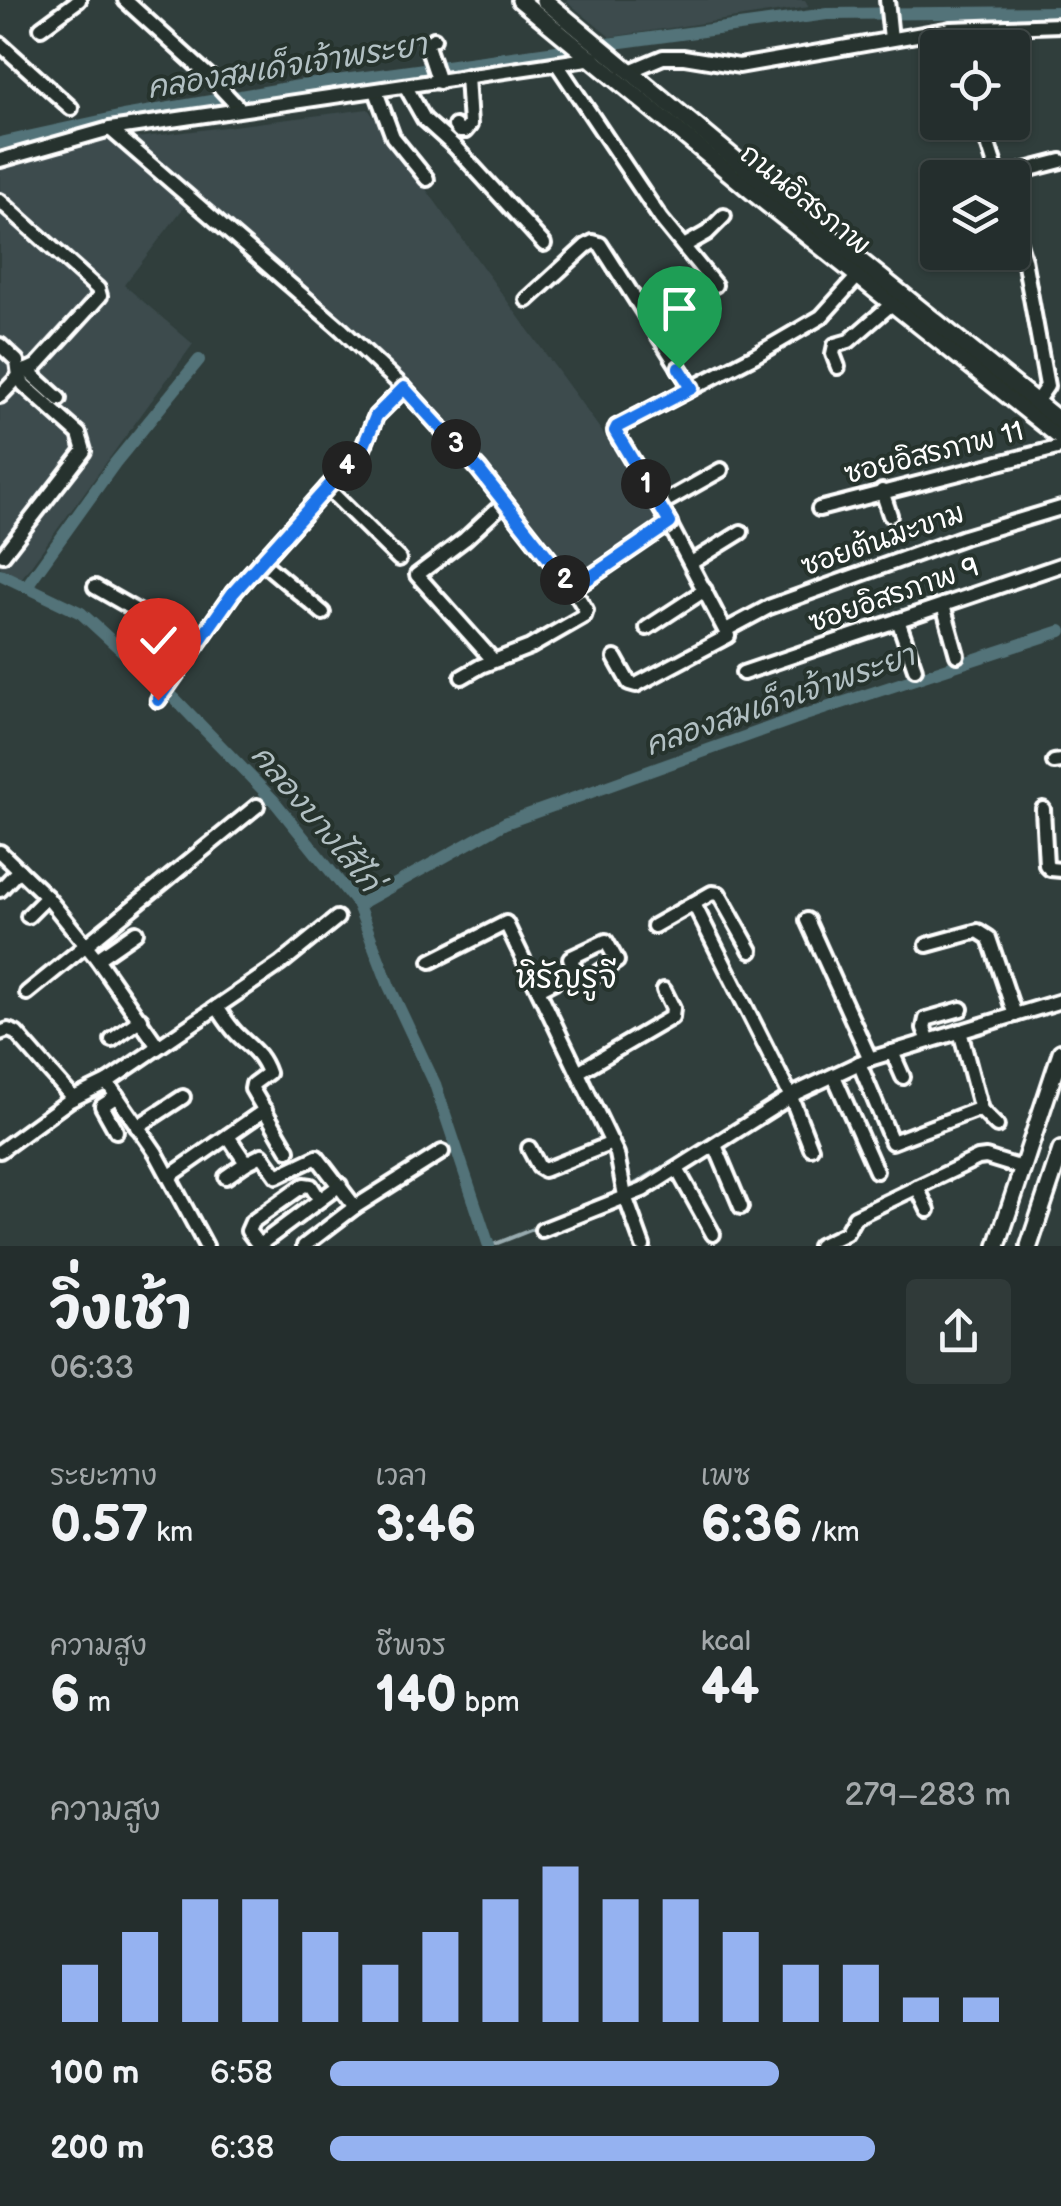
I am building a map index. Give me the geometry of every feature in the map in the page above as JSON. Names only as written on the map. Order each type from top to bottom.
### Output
[{"type":"main road","name":"ถนนอิสรภาพ","points":[[520,0],[589,48],[761,199],[894,302],[1060,448]]},
{"type":"main road","points":[[544,0],[589,48],[632,70],[784,199],[1061,422]]},
{"type":"main road","points":[[998,1246],[1061,1052]]},
{"type":"main road","points":[[1029,1246],[1058,1172],[1061,1150]]},
{"type":"street","points":[[41,28],[79,0]]},
{"type":"street","points":[[125,0],[233,101]]},
{"type":"street","points":[[887,0],[890,32]]},
{"type":"street","points":[[951,30],[1061,24]]},
{"type":"street","points":[[632,70],[663,57],[740,66],[761,64],[890,32],[920,31]]},
{"type":"street","points":[[434,39],[427,43],[437,73]]},
{"type":"street","points":[[0,44],[71,108]]},
{"type":"street","points":[[0,160],[110,129],[233,101],[406,87],[437,73],[467,76],[557,64],[589,48]]},
{"type":"street","points":[[557,64],[661,219],[716,284]]},
{"type":"street","points":[[455,126],[466,131],[470,125],[467,76]]},
{"type":"street","points":[[406,87],[424,119],[544,244]]},
{"type":"street","points":[[376,91],[393,137],[427,180]]},
{"type":"street","points":[[110,129],[404,388],[479,470],[586,610],[584,616],[530,647],[462,676]]},
{"type":"street","points":[[1030,169],[1061,161]]},
{"type":"street","points":[[0,201],[100,296],[36,366],[0,396]]},
{"type":"street","points":[[684,246],[724,216]]},
{"type":"street","points":[[526,300],[586,246],[600,244],[692,388]]},
{"type":"street","points":[[1026,270],[1047,386],[1036,402]]},
{"type":"street","points":[[727,632],[670,523],[615,431],[821,316],[859,275]]},
{"type":"street","points":[[838,367],[835,345],[849,341],[894,302]]},
{"type":"street","points":[[0,345],[17,361],[24,386],[80,434],[85,444],[84,451],[4,554]]},
{"type":"street","points":[[23,373],[59,400]]},
{"type":"street","points":[[162,693],[233,593],[363,448],[376,416],[404,388]]},
{"type":"street","name":"ซอยอิสรภาพ 11","points":[[818,509],[1060,448]]},
{"type":"street","points":[[659,505],[721,470]]},
{"type":"street","points":[[327,488],[399,558]]},
{"type":"street","points":[[882,491],[890,515]]},
{"type":"street","points":[[493,660],[418,574],[465,540],[504,503]]},
{"type":"street","name":"ซอยต้นมะขาม","points":[[615,658],[628,683],[636,685],[769,607],[964,537],[1061,508]]},
{"type":"street","points":[[573,589],[670,523]]},
{"type":"street","points":[[690,563],[742,532]]},
{"type":"street","points":[[261,561],[323,612]]},
{"type":"street","name":"ซอยอิสรภาพ 9","points":[[742,673],[1061,565]]},
{"type":"street","points":[[95,587],[148,618],[191,654]]},
{"type":"street","points":[[647,628],[705,590]]},
{"type":"street","points":[[942,605],[957,656]]},
{"type":"street","points":[[898,620],[915,670]]},
{"type":"street","points":[[27,993],[257,806]]},
{"type":"street","points":[[1043,810],[1046,865],[1061,870]]},
{"type":"street","points":[[0,852],[47,897],[98,959],[157,1045]]},
{"type":"street","points":[[0,890],[19,870]]},
{"type":"street","points":[[654,926],[712,893],[719,894],[751,951]]},
{"type":"street","points":[[28,916],[47,897]]},
{"type":"street","points":[[694,904],[791,1097],[811,1148]]},
{"type":"street","points":[[0,1151],[73,1098],[107,1082],[280,964],[337,918]]},
{"type":"street","points":[[807,920],[865,1061],[892,1142],[982,1110]]},
{"type":"street","points":[[431,961],[506,923],[612,1144],[642,1246]]},
{"type":"street","points":[[927,945],[978,931],[984,933],[1015,1015]]},
{"type":"street","points":[[98,959],[136,932]]},
{"type":"street","points":[[539,990],[574,971]]},
{"type":"street","points":[[578,1072],[672,1017],[673,1008],[664,990]]},
{"type":"street","points":[[542,1230],[624,1191],[643,1190],[791,1097],[865,1061],[1061,1000]]},
{"type":"street","points":[[217,1007],[235,1032],[254,1046],[264,1064],[268,1073],[252,1089],[288,1150]]},
{"type":"street","points":[[929,1041],[924,1028],[926,1018],[961,1009]]},
{"type":"street","points":[[112,1040],[141,1019]]},
{"type":"street","points":[[960,1032],[982,1110],[997,1126]]},
{"type":"street","points":[[0,1033],[16,1033],[73,1098]]},
{"type":"street","points":[[892,1052],[903,1076]]},
{"type":"street","points":[[834,1076],[876,1172]]},
{"type":"street","points":[[107,1082],[170,1176],[206,1246]]},
{"type":"street","points":[[116,1131],[102,1106],[117,1096]]},
{"type":"street","points":[[137,1127],[183,1096]]},
{"type":"street","points":[[170,1176],[265,1110]]},
{"type":"street","points":[[228,1136],[246,1163]]},
{"type":"street","points":[[529,1148],[539,1168],[544,1170],[612,1144]]},
{"type":"street","points":[[714,1145],[741,1207]]},
{"type":"street","points":[[304,1246],[442,1152]]},
{"type":"street","points":[[226,1177],[262,1155],[277,1176],[318,1157],[355,1208]]},
{"type":"street","points":[[820,1246],[846,1233],[854,1217],[982,1157],[1022,1168]]},
{"type":"street","points":[[677,1169],[714,1234]]},
{"type":"street","points":[[320,1200],[312,1186],[304,1185],[252,1222],[248,1231],[258,1244],[262,1243],[320,1200],[340,1185]]},
{"type":"street","points":[[916,1188],[928,1210]]},
{"type":"shaded area","points":[[565,0],[805,0],[809,7],[610,37]]},
{"type":"shaded area","points":[[368,109],[621,458],[662,529],[571,590],[412,386],[192,197],[124,285],[193,344],[21,579],[0,567],[0,154],[103,128],[112,141]]},
{"type":"waterway","name":"คลองสมเด็จเจ้าพระยา","points":[[0,143],[123,116],[299,86],[827,14],[1061,12]]},
{"type":"waterway","points":[[26,587],[115,463],[199,360]]},
{"type":"waterway","name":"คลองบางไส้ไก่","points":[[0,574],[81,613],[176,700],[274,801],[358,905],[389,986],[435,1084],[489,1246]]},
{"type":"waterway","name":"คลองสมเด็จเจ้าพระยา","points":[[358,905],[505,823],[805,715],[1061,631]]},
{"type":"waterway","points":[[628,1188],[744,1119]]},
{"type":"waterway","points":[[490,1246],[541,1226]]},
{"type":"district","name":"หิรัญรูจี","points":[[566,978]]},
{"type":"route","points":[[158,700],[233,593],[363,448],[376,416],[404,388],[479,470],[573,589],[670,523],[615,431],[692,388],[679,368]]}]
